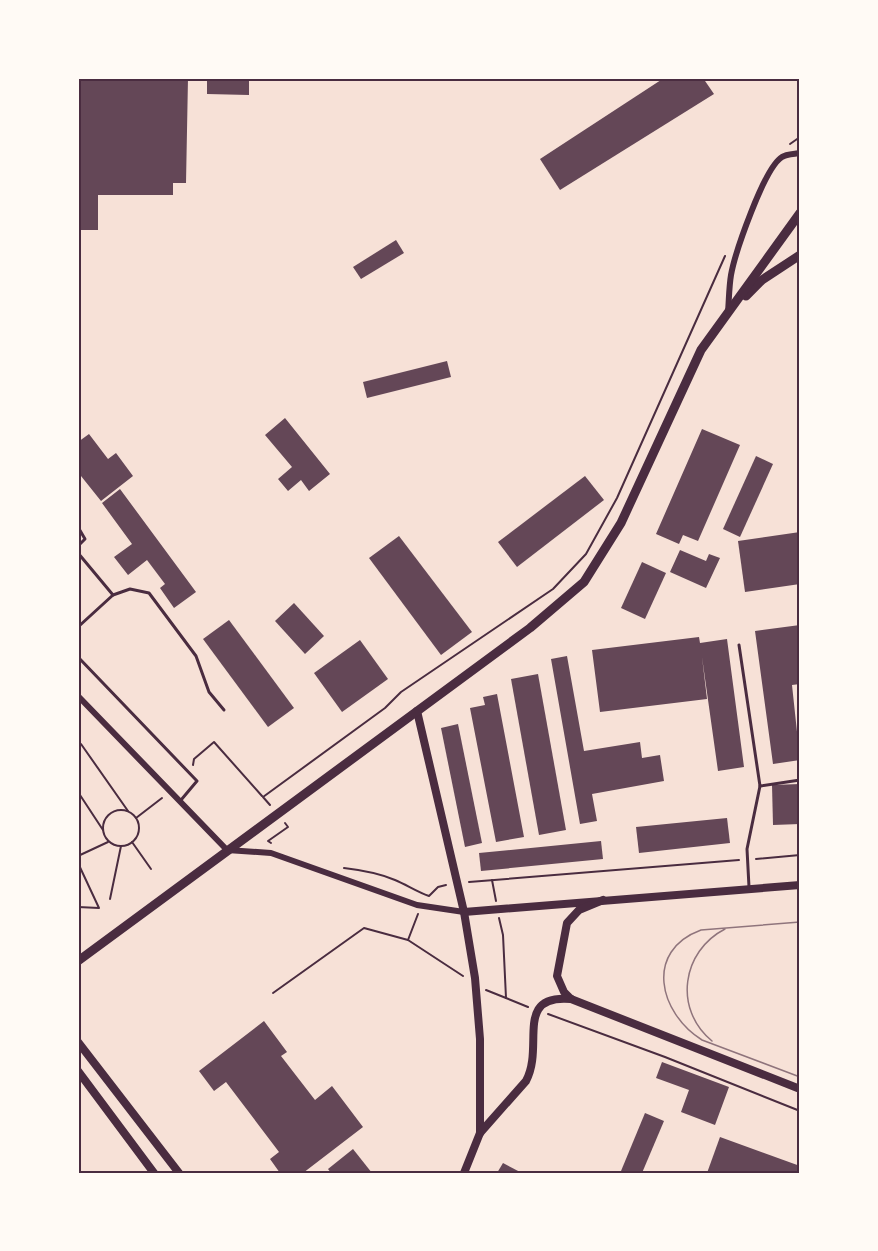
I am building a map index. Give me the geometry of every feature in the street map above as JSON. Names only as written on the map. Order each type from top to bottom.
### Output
[{"type":"main road","points":[[78,961],[530,628],[584,582],[621,523],[701,350],[800,213]]},
{"type":"main road","points":[[729,313],[762,280],[800,255]]},
{"type":"main road","points":[[417,711],[464,912],[476,985],[480,1039],[480,1133]]},
{"type":"main road","points":[[571,999],[559,984],[556,976],[567,923],[579,910],[603,900]]},
{"type":"main road","points":[[464,1173],[480,1133],[526,1081],[531,1072],[535,1019],[537,1010],[546,1000],[571,999],[800,1089]]},
{"type":"main road","points":[[78,1042],[179,1173]]},
{"type":"main road","points":[[78,1071],[154,1173]]},
{"type":"street","points":[[729,313],[731,275],[741,237],[772,169],[782,157],[800,153]]},
{"type":"street","points":[[78,696],[226,850],[272,853],[420,906],[464,912],[800,885]]},
{"type":"lane","points":[[78,527],[85,539],[78,546]]},
{"type":"lane","points":[[78,553],[113,595]]},
{"type":"lane","points":[[78,627],[113,595],[130,589],[149,593],[196,656],[208,692],[225,710]]},
{"type":"lane","points":[[739,645],[760,786],[746,860],[749,889]]},
{"type":"lane","points":[[78,657],[197,781],[180,802]]},
{"type":"lane","points":[[760,786],[800,780]]},
{"type":"path","points":[[784,148],[800,136]]},
{"type":"path","points":[[278,845],[268,841],[288,827],[263,797],[385,708],[401,692],[553,589],[586,554],[617,498],[725,256]]},
{"type":"path","points":[[78,744],[81,744],[128,811],[136,818],[137,836],[132,842],[121,846],[109,841],[78,792]]},
{"type":"path","points":[[103,830],[109,815],[118,810],[128,811]]},
{"type":"path","points":[[78,856],[109,841]]},
{"type":"path","points":[[132,842],[151,869]]},
{"type":"path","points":[[110,899],[121,846]]},
{"type":"path","points":[[343,868],[361,870],[396,880],[418,893],[429,896],[438,886],[492,880],[800,855]]},
{"type":"path","points":[[78,863],[99,908],[78,907]]},
{"type":"path","points":[[492,880],[503,935],[506,998]]},
{"type":"path","points":[[408,940],[420,906]]},
{"type":"path","points":[[273,993],[364,928],[408,940],[476,985],[506,998],[665,1057],[800,1111]]},
{"type":"building","points":[[78,78],[188,78],[186,183],[173,183],[173,195],[98,195],[98,230],[78,230]]},
{"type":"building","points":[[207,78],[249,78],[249,95],[207,94]]},
{"type":"building","points":[[664,78],[703,78],[714,94],[560,190],[540,159]]},
{"type":"building","points":[[396,240],[404,253],[361,279],[353,267]]},
{"type":"building","points":[[447,361],[451,377],[367,398],[363,382]]},
{"type":"building","points":[[285,418],[330,474],[309,491],[301,480],[288,491],[278,479],[292,467],[265,435]]},
{"type":"building","points":[[702,429],[740,445],[698,541],[683,535],[679,544],[656,534]]},
{"type":"building","points":[[89,434],[108,459],[116,453],[133,476],[101,501],[81,476],[78,479],[78,442]]},
{"type":"building","points":[[756,456],[773,464],[740,537],[723,529]]},
{"type":"building","points":[[585,476],[604,500],[517,567],[498,542]]},
{"type":"building","points":[[120,489],[196,592],[174,608],[160,588],[165,584],[147,560],[128,575],[114,557],[132,544],[102,503]]},
{"type":"building","points":[[800,532],[800,584],[745,592],[738,541]]},
{"type":"building","points":[[399,536],[472,632],[441,655],[369,558]]},
{"type":"building","points":[[680,550],[706,561],[709,554],[720,558],[706,588],[670,572]]},
{"type":"building","points":[[642,562],[666,573],[645,619],[621,608]]},
{"type":"building","points":[[294,603],[324,636],[305,654],[275,621]]},
{"type":"building","points":[[229,620],[294,708],[268,727],[203,639]]},
{"type":"building","points":[[800,625],[800,684],[792,685],[800,760],[773,764],[755,631]]},
{"type":"building","points":[[699,637],[700,643],[727,639],[744,767],[718,771],[702,657],[707,699],[600,712],[592,650]]},
{"type":"building","points":[[360,640],[388,679],[342,712],[314,673]]},
{"type":"building","points":[[567,656],[584,751],[640,742],[642,758],[660,755],[664,781],[592,794],[597,821],[580,824],[551,659]]},
{"type":"building","points":[[538,674],[566,830],[539,835],[511,679]]},
{"type":"building","points":[[497,694],[524,837],[496,842],[470,708],[485,705],[483,697]]},
{"type":"building","points":[[458,724],[482,843],[465,847],[441,728]]},
{"type":"building","points":[[800,784],[800,824],[773,825],[772,785]]},
{"type":"building","points":[[727,818],[730,843],[639,853],[636,827]]},
{"type":"building","points":[[601,841],[603,859],[481,871],[479,853]]},
{"type":"building","points":[[264,1021],[287,1052],[281,1056],[315,1100],[332,1086],[363,1127],[303,1173],[280,1173],[270,1159],[279,1152],[226,1082],[214,1091],[199,1071]]},
{"type":"building","points":[[662,1062],[729,1087],[715,1125],[681,1112],[689,1090],[656,1078]]},
{"type":"building","points":[[645,1113],[664,1121],[642,1173],[625,1173],[621,1171]]},
{"type":"building","points":[[720,1137],[800,1166],[800,1173],[707,1173]]},
{"type":"building","points":[[353,1149],[372,1173],[331,1173],[328,1169]]},
{"type":"building","points":[[503,1163],[522,1173],[497,1173]]},
{"type":"tram line","points":[[800,922],[701,930],[683,940],[671,952],[665,967],[664,983],[668,999],[676,1014],[687,1028],[702,1040],[800,1077]]},
{"type":"tram line","points":[[712,1041],[700,1028],[692,1013],[688,997],[688,981],[699,951],[710,939],[725,929]]}]
